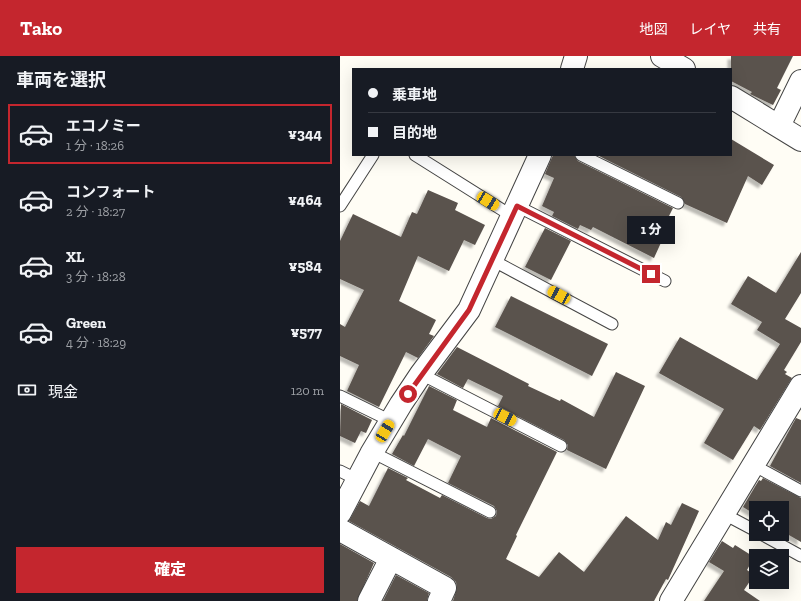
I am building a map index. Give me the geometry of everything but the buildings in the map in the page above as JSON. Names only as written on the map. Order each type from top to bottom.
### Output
[{"type":"street","points":[[572,68],[576,56]]},
{"type":"street","points":[[662,56],[682,68]]},
{"type":"street","points":[[779,126],[801,82]]},
{"type":"street","points":[[732,98],[801,140]]},
{"type":"street","points":[[340,513],[349,475],[372,452],[420,374],[469,310],[540,156]]},
{"type":"street","points":[[671,601],[753,465],[799,395]]},
{"type":"street","points":[[340,530],[445,588],[438,601]]},
{"type":"street","points":[[369,601],[390,558]]},
{"type":"lane","points":[[340,206],[372,156]]},
{"type":"lane","points":[[417,156],[515,211],[665,281]]},
{"type":"lane","points":[[583,156],[678,203]]},
{"type":"lane","points":[[492,260],[612,324]]},
{"type":"lane","points":[[420,374],[561,446]]},
{"type":"lane","points":[[340,396],[391,421]]},
{"type":"lane","points":[[372,452],[490,512]]},
{"type":"lane","points":[[753,465],[801,491]]},
{"type":"lane","points":[[724,514],[749,527]]},
{"type":"lane","points":[[774,541],[801,556]]},
{"type":"route","points":[[408,394],[420,374],[469,310],[517,206],[651,274]]}]
